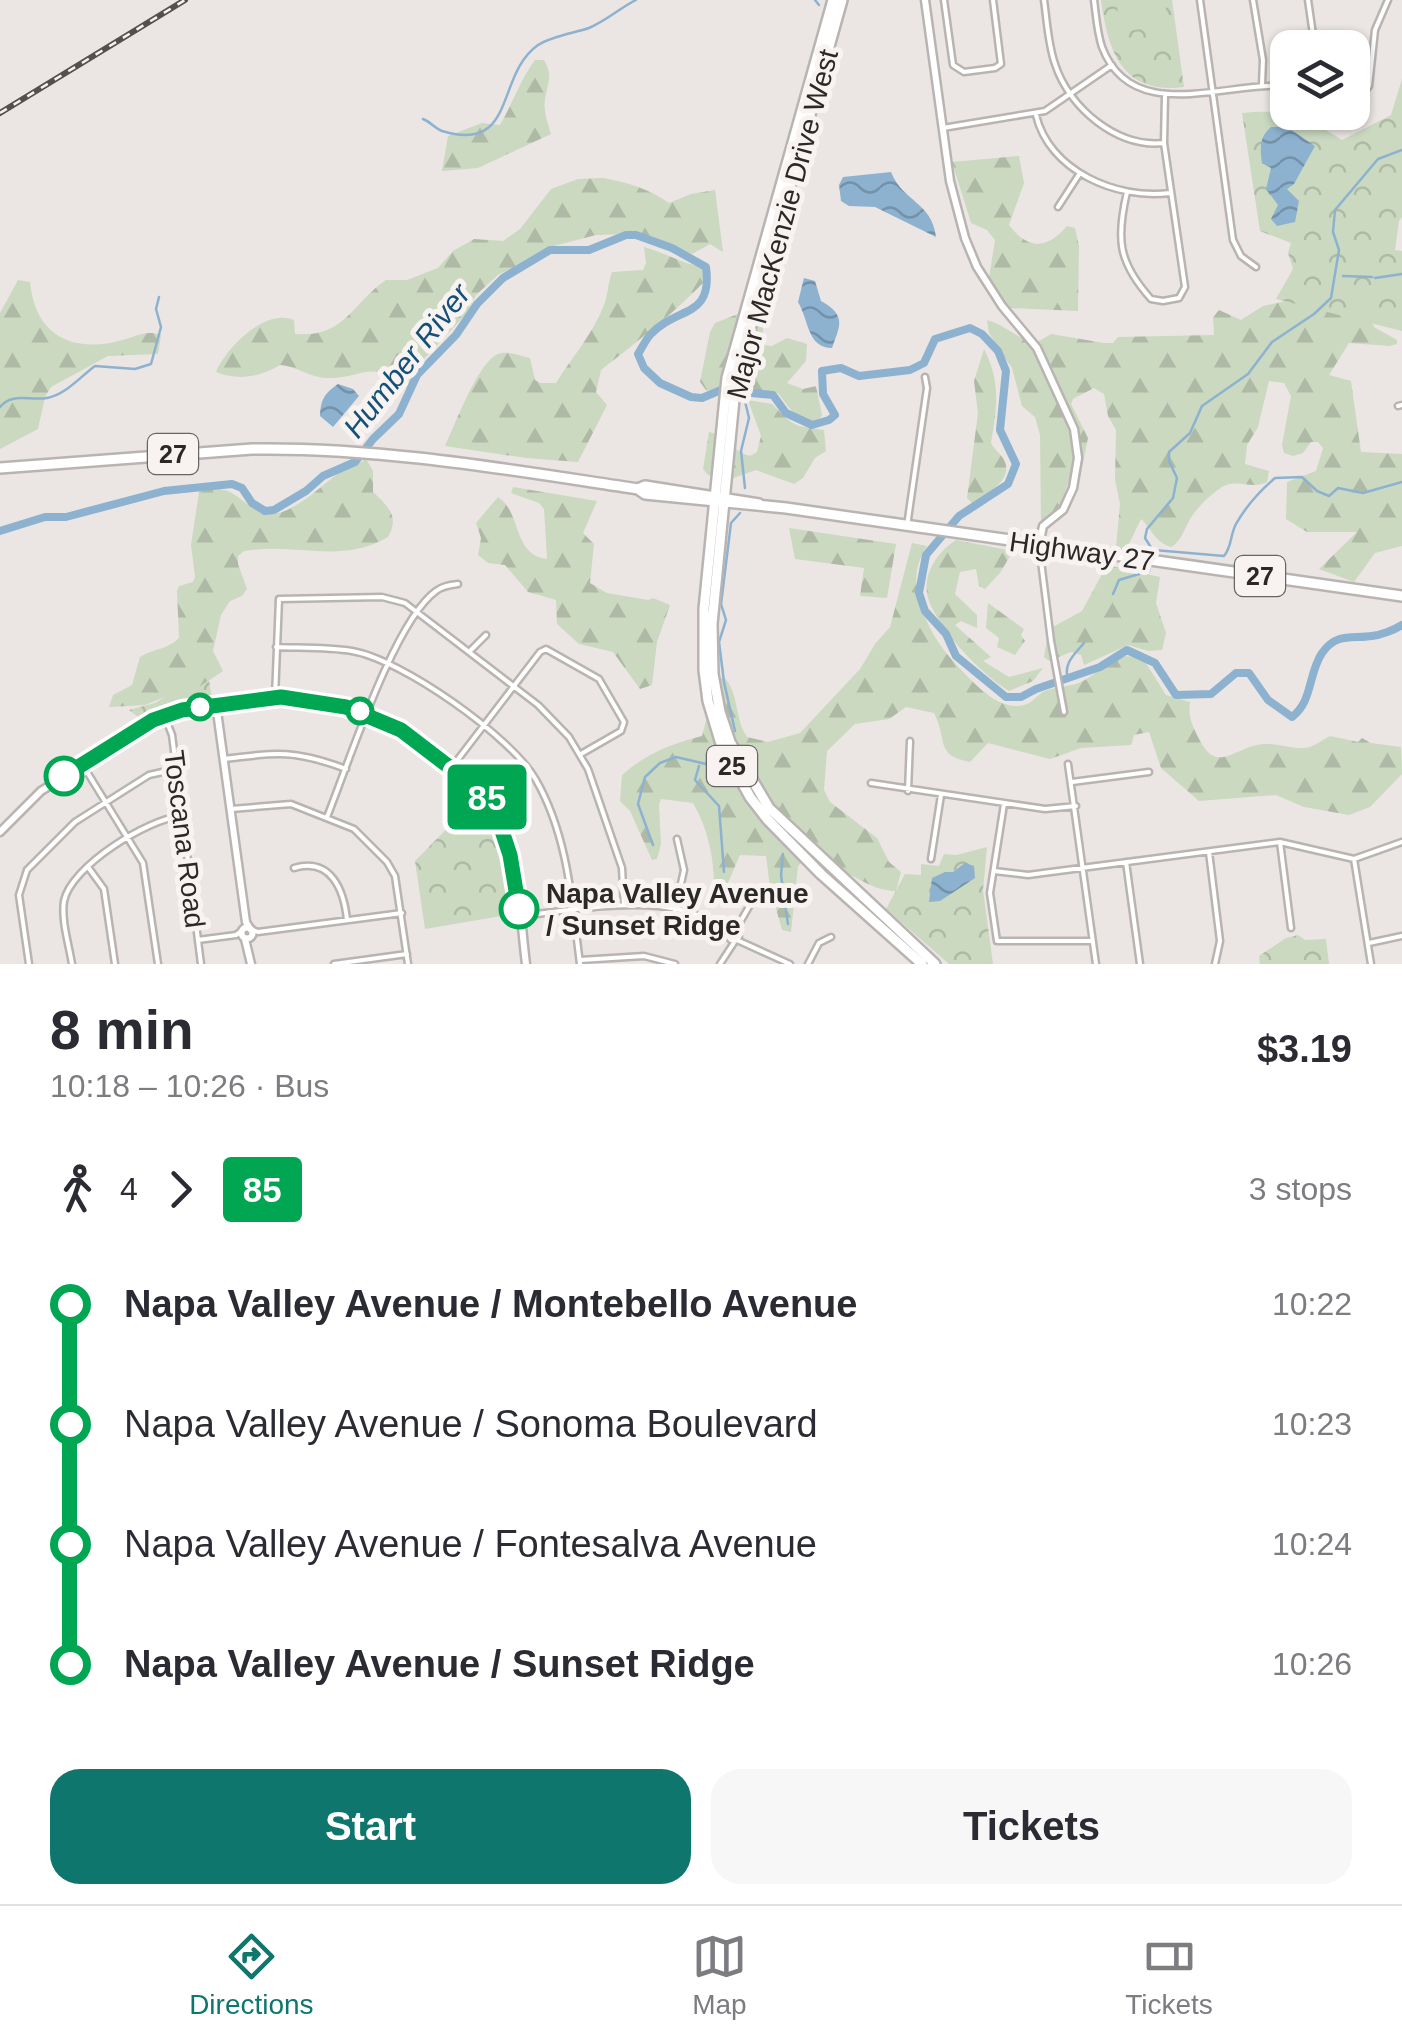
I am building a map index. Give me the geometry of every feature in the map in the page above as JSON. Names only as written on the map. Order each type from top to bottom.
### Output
[{"type":"main road","name":"Major MacKenzie Drive West","points":[[833,0],[732,378],[702,653],[708,700],[728,759],[750,796],[783,836],[922,964]]},
{"type":"main road","name":"Major MacKenzie Drive West","points":[[732,378],[842,0]]},
{"type":"main road","name":"Highway 27","points":[[0,468],[221,450],[291,448],[376,454],[1402,596]]},
{"type":"main road","name":"Major MacKenzie Drive West","points":[[719,500],[712,657],[720,712],[740,763],[783,824],[935,964]]},
{"type":"street","points":[[924,0],[952,193],[972,255],[1002,306],[1038,348],[1074,429],[1078,458],[1073,488],[1063,510],[1043,526],[1039,544],[1064,712]]},
{"type":"street","points":[[944,0],[953,65],[964,72],[1001,64],[993,0]]},
{"type":"street","points":[[1044,0],[1054,64],[1090,116],[1109,131],[1138,142],[1164,143]]},
{"type":"street","points":[[1094,0],[1100,42],[1112,65],[1136,87],[1166,95],[1270,85]]},
{"type":"street","points":[[1200,0],[1233,240],[1241,256],[1256,267]]},
{"type":"street","points":[[1254,0],[1262,84]]},
{"type":"street","points":[[1308,0],[1313,30]]},
{"type":"street","points":[[1370,78],[1377,21],[1388,0]]},
{"type":"street","points":[[942,128],[1036,114],[1112,65]]},
{"type":"street","points":[[1127,192],[1122,217],[1125,264],[1156,301],[1179,298],[1185,287],[1164,143],[1166,95]]},
{"type":"street","points":[[1036,114],[1044,140],[1080,172],[1127,192],[1172,192]]},
{"type":"street","points":[[1058,206],[1080,172]]},
{"type":"street","points":[[906,526],[927,388],[925,378]]},
{"type":"street","points":[[327,817],[401,634],[438,590],[458,584]]},
{"type":"street","points":[[275,698],[276,604],[281,598],[400,600],[556,721],[580,754],[622,868],[624,905]]},
{"type":"street","points":[[469,652],[486,635]]},
{"type":"street","points":[[275,647],[352,651],[388,664],[420,679],[482,727],[518,756],[542,790],[568,867],[580,962],[644,956],[675,964]]},
{"type":"street","points":[[452,768],[546,649],[599,679],[625,725],[580,754]]},
{"type":"street","points":[[0,832],[38,794],[164,716],[216,704],[275,698],[330,702],[401,730],[482,792],[495,810],[512,861],[526,964]]},
{"type":"street","points":[[216,704],[251,964]]},
{"type":"street","name":"Toscana Road","points":[[164,716],[172,736],[201,964]]},
{"type":"street","points":[[908,791],[910,741]]},
{"type":"street","points":[[224,759],[291,752],[346,769]]},
{"type":"street","points":[[1068,764],[1096,964]]},
{"type":"street","points":[[82,765],[145,870],[158,964]]},
{"type":"street","points":[[29,964],[19,895],[22,879],[57,838],[106,802],[149,775],[176,768]]},
{"type":"street","points":[[1072,782],[1149,772]]},
{"type":"street","points":[[871,783],[1045,809],[1076,806]]},
{"type":"street","points":[[931,859],[940,794]]},
{"type":"street","points":[[230,810],[290,804],[354,829],[390,866],[397,880],[408,964]]},
{"type":"street","points":[[1004,804],[990,893],[997,941],[1092,941]]},
{"type":"street","points":[[72,964],[63,906],[65,895],[88,866],[129,838],[158,820],[182,816]]},
{"type":"street","points":[[675,911],[684,870],[677,839]]},
{"type":"street","points":[[994,871],[1021,876],[1280,842],[1354,859],[1402,842]]},
{"type":"street","points":[[1280,842],[1291,928]]},
{"type":"street","points":[[1209,852],[1220,941],[1215,964]]},
{"type":"street","points":[[1354,859],[1371,964]]},
{"type":"street","points":[[1126,862],[1140,964]]},
{"type":"street","points":[[88,866],[104,889],[115,964]]},
{"type":"street","points":[[294,868],[314,866],[331,875],[342,890],[347,920]]},
{"type":"street","points":[[720,964],[758,890]]},
{"type":"street","points":[[520,916],[624,905],[652,906],[698,917],[790,964]]},
{"type":"street","points":[[198,940],[402,912]]},
{"type":"street","points":[[1369,943],[1402,936]]},
{"type":"street","points":[[808,964],[819,942],[831,937]]},
{"type":"street","points":[[334,964],[407,954]]},
{"type":"green space","points":[[1101,0],[1172,0],[1184,87],[1146,84],[1122,66],[1108,36]]},
{"type":"green space","points":[[1116,0],[1165,0],[1168,25],[1121,32]]},
{"type":"green space","points":[[535,60],[544,60],[549,71],[545,108],[551,134],[478,168],[442,171],[448,136],[482,123],[500,125]]},
{"type":"green space","points":[[1402,79],[1402,217],[1395,250],[1402,251],[1402,331],[1276,299],[1293,269],[1288,253],[1291,243],[1260,231],[1242,113],[1270,112],[1270,130],[1325,130],[1342,140],[1370,130],[1370,126],[1391,115]]},
{"type":"green space","points":[[1019,156],[1024,183],[1009,225],[1023,239],[1037,244],[1052,239],[1067,226],[1075,228],[1079,246],[1078,311],[1008,308],[989,278],[995,240],[987,230],[971,223],[952,162]]},
{"type":"green space","points":[[603,178],[638,187],[669,203],[715,190],[723,252],[710,244],[692,254],[625,234],[596,235],[546,248],[531,262],[499,274],[476,295],[467,313],[424,359],[407,389],[375,372],[326,378],[280,365],[249,376],[216,372],[237,342],[259,325],[283,318],[294,320],[295,334],[325,331],[337,325],[386,280],[407,280],[438,268],[453,251],[474,239],[503,241],[520,229],[551,189],[578,179]]},
{"type":"green space","points":[[644,247],[701,267],[704,282],[601,370],[596,392],[607,405],[578,462],[445,446],[475,381],[498,354],[530,358],[535,380],[556,383],[599,316],[612,272],[643,270]]},
{"type":"green space","points":[[18,280],[30,282],[33,301],[48,328],[73,342],[105,344],[146,333],[161,335],[158,354],[108,356],[51,387],[38,429],[0,449],[0,313]]},
{"type":"green space","points":[[1295,299],[1369,315],[1374,327],[1397,340],[1397,344],[1389,346],[1349,343],[1329,375],[1351,381],[1361,452],[1402,454],[1402,546],[1375,553],[1354,582],[1319,569],[1357,532],[1307,532],[1286,519],[1287,482],[1316,471],[1323,448],[1318,442],[1311,442],[1303,453],[1284,453],[1291,396],[1284,383],[1269,381],[1258,427],[1247,445],[1245,464],[1269,471],[1267,482],[1222,487],[1195,511],[1172,547],[1157,538],[1141,519],[1129,544],[1116,548],[1120,504],[1115,480],[1116,430],[1108,416],[1104,394],[1094,388],[1071,404],[1088,438],[1080,477],[1068,483],[1060,508],[1041,524],[1040,435],[1035,417],[1022,406],[1012,368],[989,333],[987,320],[1034,344],[1051,334],[1113,343],[1118,337],[1214,335],[1213,317],[1219,310],[1241,320],[1263,306]]},
{"type":"green space","points":[[748,310],[759,312],[763,345],[772,346],[787,338],[807,344],[806,361],[787,383],[803,389],[816,386],[822,415],[817,423],[798,417],[778,393],[735,391],[727,383],[713,392],[700,382],[715,323]]},
{"type":"green space","points":[[984,349],[996,395],[991,443],[1004,459],[1006,469],[996,487],[972,503],[967,498],[978,413],[974,381]]},
{"type":"green space","points":[[748,400],[772,404],[794,424],[824,430],[826,451],[815,458],[803,478],[794,484],[756,470],[728,480],[708,475],[703,469],[709,432],[744,454],[757,452],[761,436]]},
{"type":"green space","points":[[366,459],[373,471],[373,492],[388,507],[392,518],[388,537],[353,550],[244,551],[238,556],[238,564],[247,589],[230,601],[221,615],[213,651],[223,671],[192,692],[181,690],[145,705],[109,707],[113,695],[132,685],[140,657],[179,638],[177,591],[195,577],[191,545],[199,492],[225,490],[256,510],[279,513]]},
{"type":"green space","points":[[513,487],[597,501],[583,533],[594,544],[590,583],[607,593],[653,598],[670,605],[657,642],[652,685],[640,689],[613,652],[579,644],[557,624],[556,600],[528,592],[505,565],[488,563],[478,555],[481,538],[476,523],[498,497],[511,512],[528,550],[547,559],[544,509],[539,503],[511,493]]},
{"type":"green space","points":[[789,528],[896,544],[887,598],[860,596],[864,568],[795,559]]},
{"type":"green space","points":[[956,540],[1013,551],[985,589],[979,586],[976,569],[960,572],[955,594],[977,615],[977,628],[961,621],[955,625],[991,657],[983,661],[1009,677],[1043,668],[1033,681],[1009,691],[998,684],[963,651],[934,613],[927,592],[929,574],[942,551]]},
{"type":"green space","points":[[912,543],[927,546],[916,582],[922,609],[934,635],[967,676],[1002,703],[1027,704],[1045,691],[1083,681],[1110,661],[1133,657],[1144,660],[1166,695],[1190,702],[1194,729],[1213,756],[1227,756],[1264,744],[1305,748],[1330,736],[1358,742],[1362,738],[1401,747],[1402,774],[1370,807],[1349,815],[1304,807],[1276,795],[1199,801],[1161,768],[1149,732],[1134,735],[1131,745],[1081,748],[1050,759],[988,743],[970,762],[946,751],[934,713],[906,707],[889,719],[855,724],[827,751],[824,790],[830,802],[877,838],[889,862],[901,872],[896,891],[823,869],[805,859],[798,866],[791,932],[782,930],[766,856],[740,855],[724,892],[714,886],[709,843],[693,803],[661,799],[661,844],[657,859],[652,860],[630,811],[620,801],[622,775],[660,750],[702,736],[708,713],[717,705],[720,678],[730,686],[747,737],[768,742],[800,733],[860,669],[890,627]]},
{"type":"green space","points":[[1107,565],[1160,577],[1156,603],[1166,633],[1162,650],[1148,651],[1128,645],[1084,665],[1081,655],[1071,652],[1049,661],[1044,657],[1049,629],[1082,611]]},
{"type":"green space","points":[[988,603],[1024,629],[1021,635],[1025,641],[1015,655],[997,647],[999,638],[986,628]]},
{"type":"green space","points":[[209,680],[212,699],[178,704],[142,720],[129,710],[155,703],[177,689],[192,692]]},
{"type":"green space","points":[[478,797],[499,838],[513,914],[425,929],[415,861]]},
{"type":"green space","points":[[987,847],[983,890],[993,964],[949,964],[886,909],[905,874],[921,875],[921,864],[939,866],[944,854]]},
{"type":"green space","points":[[1298,935],[1305,940],[1326,939],[1329,964],[1260,964],[1259,956],[1286,938]]},
{"type":"water","points":[[1291,130],[1315,146],[1294,184],[1287,189],[1299,201],[1295,222],[1277,226],[1271,219],[1278,205],[1266,189],[1271,168],[1262,163],[1262,139],[1267,131]]},
{"type":"water","points":[[891,172],[929,216],[936,237],[875,207],[849,206],[841,201],[839,185],[843,177]]},
{"type":"water","points":[[804,278],[815,281],[821,301],[838,317],[839,328],[832,348],[813,338],[798,302]]},
{"type":"water","points":[[338,384],[353,389],[359,396],[333,427],[320,416],[320,410],[324,397]]},
{"type":"water","points":[[965,863],[974,866],[975,878],[940,901],[929,902],[932,878],[953,872]]},
{"type":"waterway","points":[[423,119],[442,131],[466,135],[483,131],[494,122],[515,74],[538,45],[589,28],[636,0]]},
{"type":"waterway","points":[[815,0],[819,5]]},
{"type":"waterway","points":[[1151,557],[1152,549],[1145,538],[1147,529],[1173,498],[1177,478],[1169,452],[1190,433],[1202,406],[1248,374],[1272,342],[1331,298],[1339,250],[1333,232],[1335,210],[1378,159],[1402,150]]},
{"type":"waterway","name":"Humber River","points":[[0,531],[164,491],[232,484],[242,488],[252,503],[265,511],[274,510],[323,476],[355,462],[399,414],[417,375],[503,278],[550,250],[589,250],[626,235],[636,235],[672,248],[706,267],[707,284],[699,304],[661,325],[638,354],[644,368],[660,383],[691,397],[702,398],[721,390],[773,395],[786,413],[812,425],[835,415],[823,394],[822,371],[841,368],[859,376],[910,370],[924,363],[935,339],[970,328],[998,351],[1006,371],[1000,430],[1016,464],[1008,484],[959,516],[926,555],[919,593],[925,611],[946,634],[956,656],[1006,697],[1021,697],[1100,667],[1127,650],[1155,663],[1176,695],[1211,694],[1236,673],[1249,673],[1268,700],[1292,717],[1304,703],[1318,661],[1328,646],[1339,639],[1376,635],[1402,625]]},
{"type":"waterway","points":[[1375,278],[1402,274]]},
{"type":"waterway","points":[[1343,276],[1372,277]]},
{"type":"waterway","points":[[0,407],[16,398],[54,396],[95,366],[135,369],[151,364],[161,327],[156,309],[159,297]]},
{"type":"waterway","points":[[743,393],[749,418],[741,451],[745,488]]},
{"type":"waterway","points":[[1154,550],[1224,556],[1240,518],[1275,478],[1302,477],[1329,496],[1338,488],[1363,493],[1402,482]]},
{"type":"waterway","points":[[735,731],[719,642],[726,620],[721,604],[731,523],[740,513]]},
{"type":"waterway","points":[[1113,594],[1119,580],[1149,571],[1150,564]]},
{"type":"waterway","points":[[1068,679],[1068,663],[1084,643]]},
{"type":"waterway","points":[[653,845],[638,804],[645,777],[660,763],[676,757],[706,764],[715,751]]},
{"type":"waterway","points":[[699,766],[695,780],[719,806],[724,872]]},
{"type":"waterway","points":[[783,854],[781,875],[788,924]]},
{"type":"railway","points":[[0,113],[185,0]]},
{"type":"bus line","name":"85","points":[[64,776],[167,714],[251,699],[281,697],[330,702],[374,716],[401,730],[482,792],[495,810],[514,867],[519,909]]},
{"type":"place","name":"Napa Valley Avenue / Sunset Ridge","points":[[519,909]]}]
